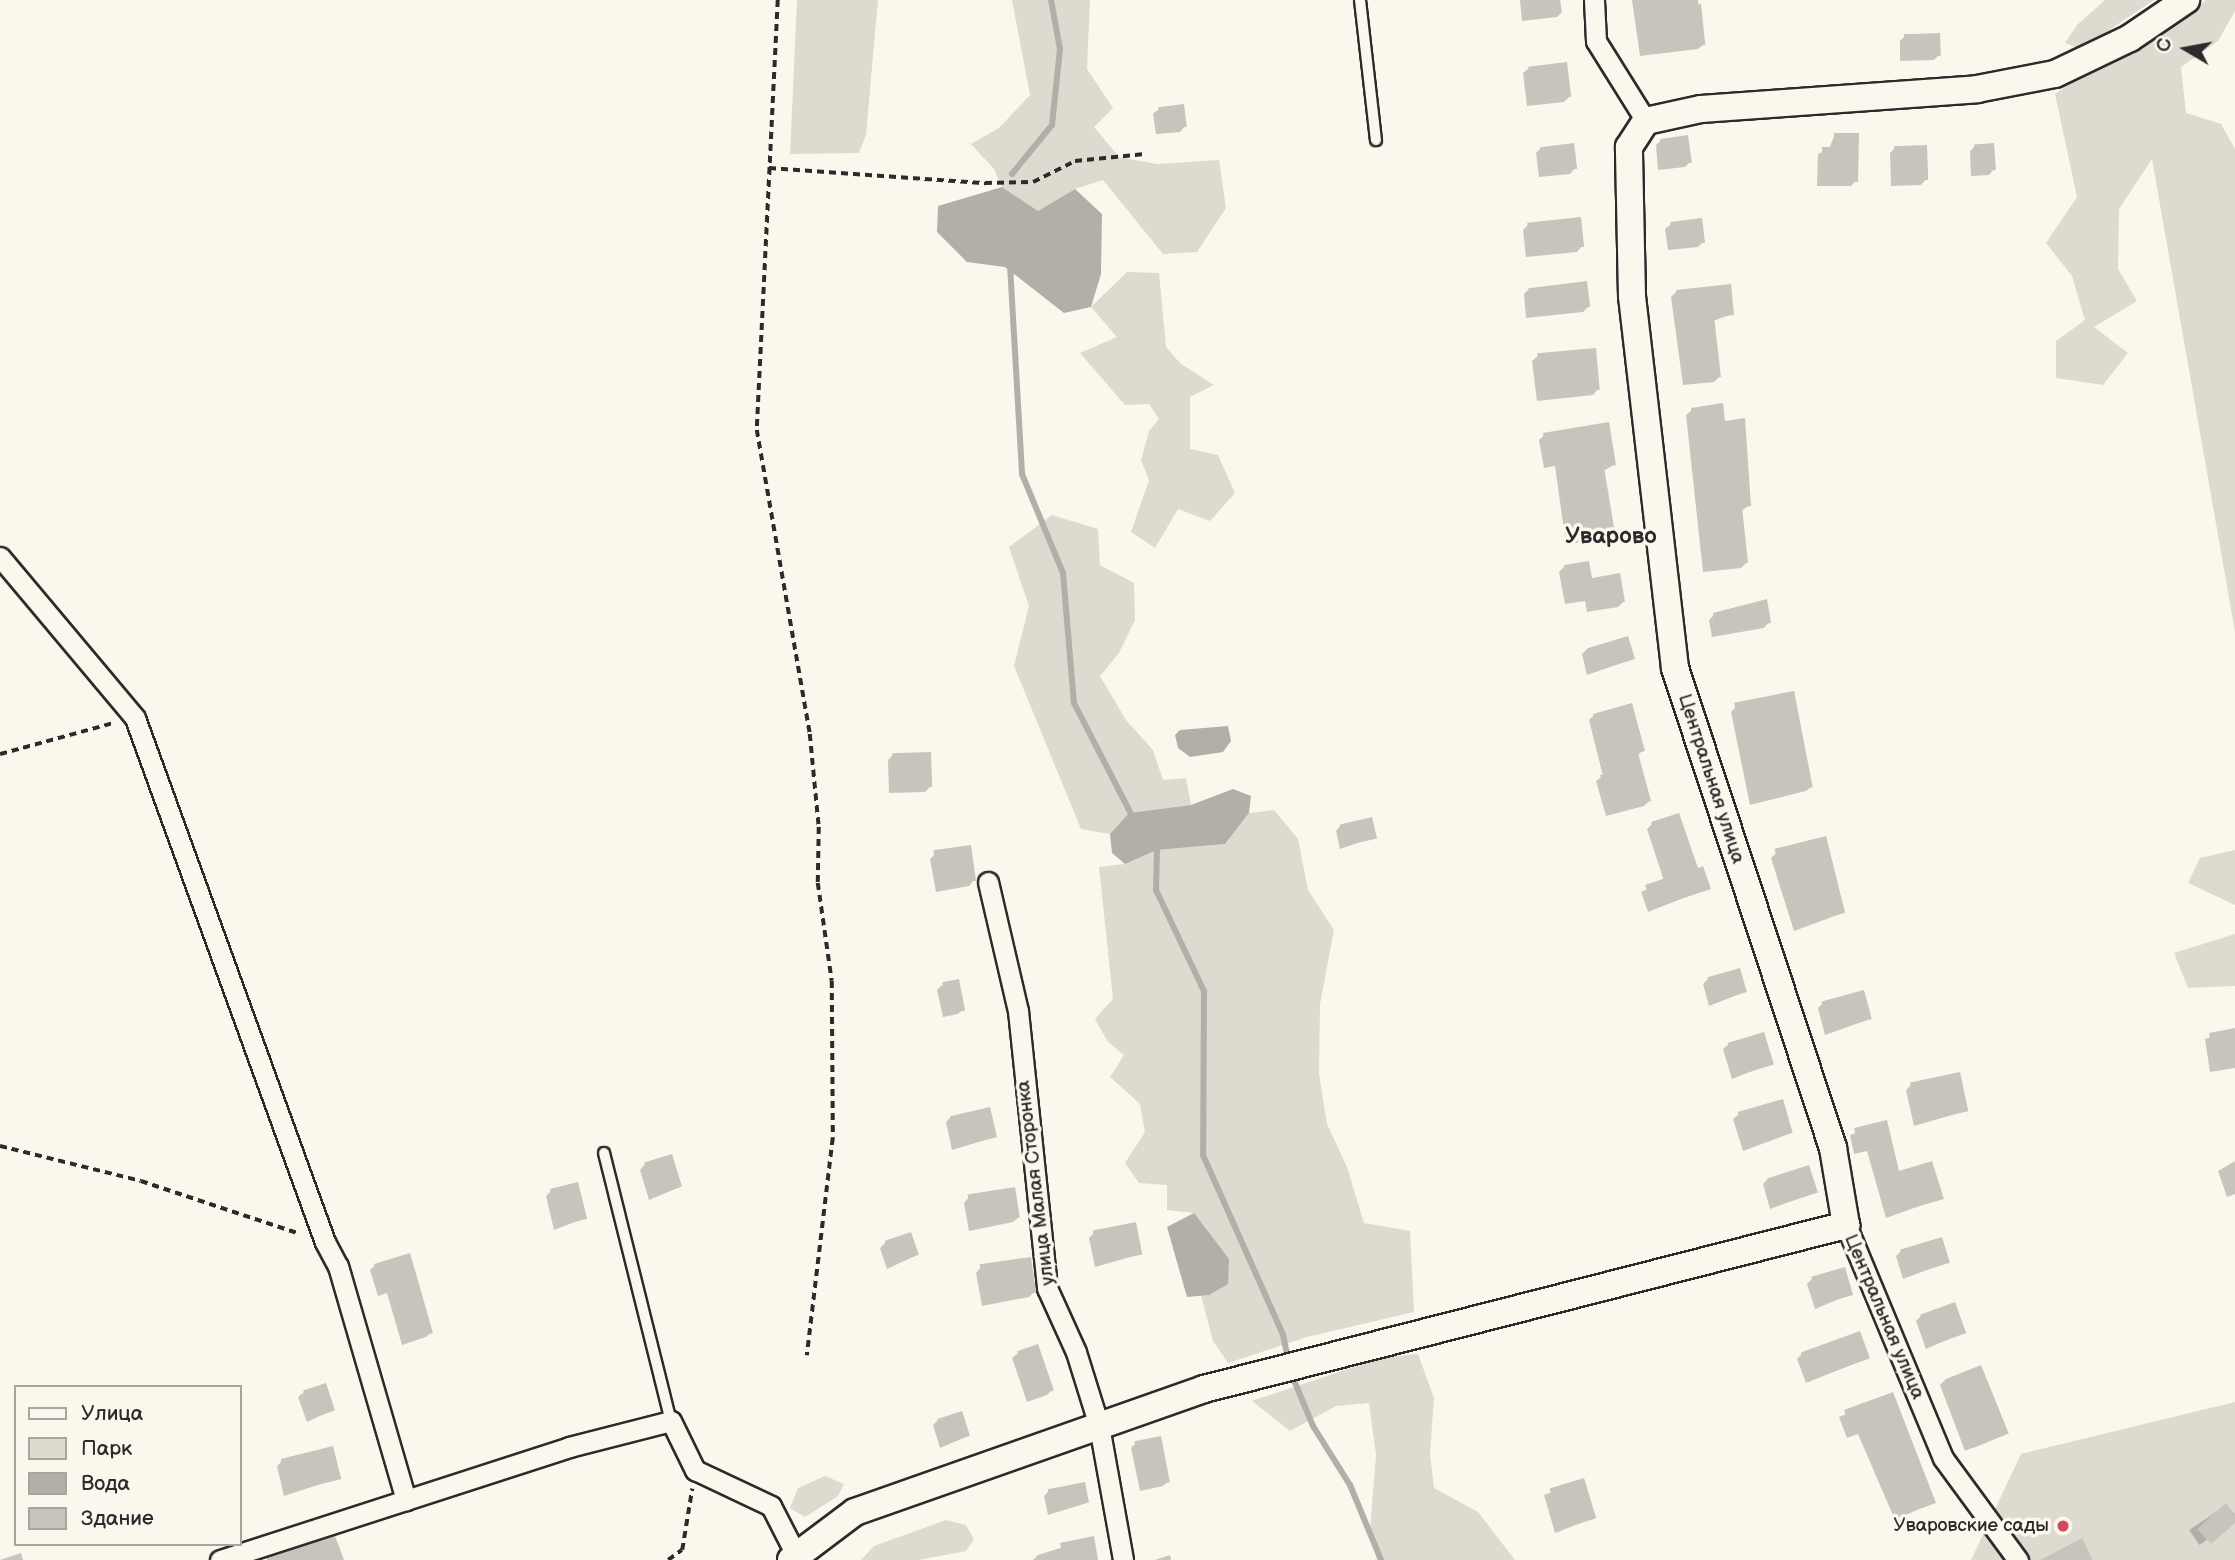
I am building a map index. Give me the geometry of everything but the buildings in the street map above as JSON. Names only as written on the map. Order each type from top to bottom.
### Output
[{"type":"street","points":[[1594,0],[1596,41],[1646,121],[1701,109],[1977,89],[2055,74],[2130,38],[2186,0]]},
{"type":"street","name":"Центральная улица","points":[[1646,121],[1629,147],[1632,296],[1675,668],[1833,1147],[1846,1225],[1943,1458],[2018,1560]]},
{"type":"street","points":[[0,557],[135,718],[325,1242],[338,1266],[406,1500]]},
{"type":"street","name":"улица Малая Сторонка","points":[[988,882],[1018,1011],[1048,1288],[1076,1352],[1099,1426],[1123,1560]]},
{"type":"street","points":[[220,1560],[569,1447],[671,1421],[695,1470],[771,1506],[793,1557],[855,1512],[1204,1389],[1846,1225]]},
{"type":"lane","points":[[1360,0],[1376,140]]},
{"type":"lane","points":[[604,1153],[671,1421]]},
{"type":"path","points":[[778,0],[757,430],[810,734],[819,827],[818,883],[832,981],[833,1138],[807,1354]]},
{"type":"path","points":[[769,168],[985,183],[1033,182],[1075,161],[1145,154]]},
{"type":"path","points":[[0,754],[135,718]]},
{"type":"path","points":[[0,1146],[141,1181],[325,1242]]},
{"type":"path","points":[[668,1560],[682,1550],[695,1470]]},
{"type":"green space","points":[[797,0],[878,0],[866,135],[859,153],[790,154]]},
{"type":"green space","points":[[1012,0],[1090,0],[1087,69],[1113,108],[1094,127],[1119,157],[1157,164],[1219,160],[1226,208],[1197,252],[1163,254],[1103,180],[1075,189],[1038,211],[1002,187],[994,169],[971,144],[999,128],[1030,95]]},
{"type":"green space","points":[[2105,0],[2154,0],[2081,49],[2065,43],[2077,25]]},
{"type":"green space","points":[[2206,0],[2235,0],[2235,11],[2218,41],[2181,67],[2186,113],[2221,124],[2235,149],[2235,632],[2152,159],[2119,209],[2118,269],[2137,301],[2094,327],[2128,353],[2103,385],[2056,378],[2056,341],[2085,320],[2072,276],[2046,243],[2077,197],[2055,94],[2090,69],[2182,20]]},
{"type":"green space","points":[[1127,272],[1159,273],[1166,347],[1181,364],[1214,385],[1190,397],[1190,449],[1218,455],[1235,493],[1210,521],[1178,509],[1155,548],[1131,532],[1149,480],[1141,460],[1149,431],[1159,419],[1149,404],[1125,405],[1080,353],[1117,337],[1091,307]]},
{"type":"green space","points":[[1052,515],[1098,529],[1100,565],[1134,583],[1135,620],[1119,653],[1100,676],[1126,720],[1153,750],[1163,780],[1186,778],[1191,805],[1129,813],[1110,834],[1081,829],[1014,666],[1029,606],[1009,547]]},
{"type":"green space","points":[[1274,810],[1298,839],[1308,890],[1334,930],[1320,1004],[1319,1074],[1327,1124],[1347,1167],[1364,1223],[1410,1231],[1414,1312],[1307,1337],[1228,1363],[1213,1341],[1201,1295],[1209,1295],[1194,1213],[1167,1210],[1167,1185],[1139,1183],[1125,1163],[1145,1132],[1140,1104],[1110,1077],[1124,1055],[1108,1042],[1095,1019],[1113,999],[1099,867],[1125,864],[1157,850],[1225,844],[1249,813]]},
{"type":"green space","points":[[2235,850],[2235,905],[2188,883],[2200,858]]},
{"type":"green space","points":[[2235,934],[2235,986],[2188,988],[2174,953]]},
{"type":"green space","points":[[1418,1354],[1434,1398],[1430,1454],[1434,1488],[1478,1512],[1515,1560],[1377,1560],[1370,1529],[1376,1455],[1369,1403],[1336,1406],[1290,1431],[1252,1401],[1381,1358]]},
{"type":"green space","points":[[2235,1402],[2235,1560],[1971,1560],[2021,1454]]},
{"type":"green space","points":[[825,1476],[844,1484],[838,1496],[805,1517],[790,1508],[798,1488]]},
{"type":"green space","points":[[946,1520],[966,1525],[974,1539],[966,1551],[919,1560],[861,1560],[874,1546]]},
{"type":"water","points":[[1002,187],[1038,211],[1075,189],[1102,214],[1101,274],[1091,307],[1064,313],[1005,267],[967,262],[937,232],[938,206]]},
{"type":"water","points":[[1228,726],[1231,741],[1223,752],[1190,757],[1178,748],[1175,735],[1180,730]]},
{"type":"water","points":[[1233,789],[1251,796],[1249,813],[1225,844],[1157,850],[1125,864],[1112,853],[1110,834],[1129,813],[1191,805]]},
{"type":"water","points":[[1194,1213],[1229,1259],[1228,1284],[1209,1295],[1187,1297],[1167,1227]]},
{"type":"waterway","points":[[1012,174],[1052,125],[1060,49],[1051,0]]},
{"type":"waterway","points":[[1010,265],[1022,474],[1063,573],[1074,703],[1133,818]]},
{"type":"waterway","points":[[1152,844],[1157,850],[1156,890],[1204,991],[1203,1155],[1283,1335],[1288,1359]]},
{"type":"waterway","points":[[1291,1373],[1313,1426],[1350,1485],[1381,1560]]},
{"type":"place","name":"Уваровские сады","points":[[2063,1526]]},
{"type":"district","name":"Уварово","points":[[1611,536]]}]
